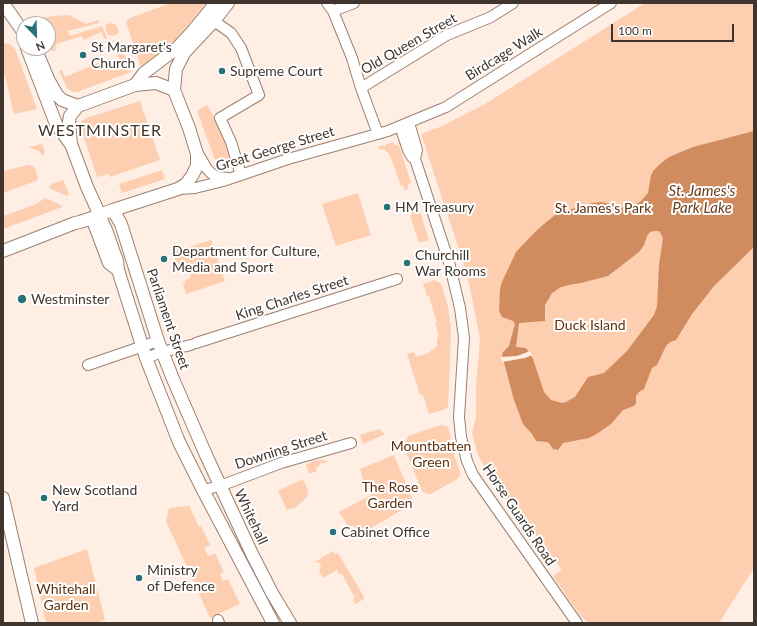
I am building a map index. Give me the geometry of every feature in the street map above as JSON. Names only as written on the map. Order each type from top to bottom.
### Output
[{"type":"main road","points":[[135,85],[144,73],[153,65],[177,48],[216,3]]},
{"type":"main road","points":[[178,189],[186,184],[195,171],[198,161],[196,149],[187,122],[174,90],[176,69],[184,53],[214,21],[228,3]]},
{"type":"main road","points":[[6,6],[16,21]]},
{"type":"main road","points":[[30,56],[56,124],[71,144]]},
{"type":"main road","points":[[38,56],[57,95],[62,100],[78,106]]},
{"type":"main road","points":[[146,358],[118,270],[118,261],[96,214],[71,144],[69,122],[70,116],[78,106],[135,85],[156,83],[174,90]]},
{"type":"main road","name":"Great George Street","points":[[96,214],[178,189]]},
{"type":"main road","name":"Great George Street","points":[[96,214],[140,195],[149,198]]},
{"type":"main road","name":"Great George Street","points":[[121,224],[126,215],[143,204],[149,198]]},
{"type":"main road","name":"Parliament Street","points":[[113,210],[121,224],[160,346],[191,421]]},
{"type":"main road","points":[[3,251],[96,214]]},
{"type":"main road","name":"Whitehall","points":[[146,358],[174,429],[203,490],[272,623]]},
{"type":"main road","name":"Whitehall","points":[[191,421],[220,486],[269,587],[290,623]]},
{"type":"main road","points":[[3,498],[32,623]]},
{"type":"main road","points":[[256,594],[269,587]]},
{"type":"street","points":[[354,3],[330,7],[352,58],[378,134]]},
{"type":"street","name":"Old Queen Street","points":[[361,88],[446,35],[491,17],[513,3]]},
{"type":"street","name":"Birdcage Walk","points":[[404,125],[446,107],[611,3]]},
{"type":"street","points":[[196,149],[207,169],[212,174],[218,177],[236,176],[231,142],[220,118],[258,95],[241,48],[231,33],[214,21]]},
{"type":"street","name":"Great George Street","points":[[178,189],[195,188],[215,184],[288,159],[378,134],[404,125]]},
{"type":"street","name":"Horse Guards Road","points":[[404,125],[408,150],[412,157],[415,158],[449,262],[460,308],[464,338],[459,418],[466,461],[473,475],[577,623]]},
{"type":"street","name":"King Charles Street","points":[[146,358],[160,346],[194,344],[397,279]]},
{"type":"street","points":[[88,365],[142,346],[160,346]]},
{"type":"street","name":"Downing Street","points":[[203,490],[220,486],[281,463],[351,443]]},
{"type":"green space","points":[[171,3],[206,3],[174,41],[141,68],[126,22],[130,18]]},
{"type":"green space","name":"St. James's Park","points":[[645,3],[754,3],[754,568],[719,623],[590,623],[586,621],[579,614],[553,576],[562,570],[553,557],[547,552],[548,551],[530,525],[523,524],[500,489],[501,488],[491,479],[478,455],[472,433],[476,417],[476,385],[480,339],[474,308],[467,274],[421,134],[440,127],[485,104]]},
{"type":"green space","points":[[69,15],[86,24],[98,20],[99,23],[68,31],[70,36],[102,26],[107,38],[105,39],[101,32],[84,40],[82,36],[56,44],[56,16],[54,16]]},
{"type":"green space","points":[[111,23],[116,25],[119,31],[118,34],[112,36],[107,34],[105,25]]},
{"type":"green space","points":[[3,43],[10,44],[15,49],[16,56],[18,56],[37,109],[14,114],[3,68]]},
{"type":"green space","points":[[121,44],[127,62],[122,64],[115,50],[117,46]]},
{"type":"green space","points":[[105,60],[108,68],[115,65],[117,69],[128,65],[131,72],[77,92],[73,92],[67,88],[59,71],[62,70],[65,77]]},
{"type":"green space","points":[[140,101],[160,160],[110,177],[109,174],[97,177],[80,125],[81,122],[86,118]]},
{"type":"green space","points":[[207,105],[224,134],[237,166],[228,169],[223,157],[215,160],[197,111]]},
{"type":"green space","points":[[393,142],[395,145],[399,145],[411,183],[408,185],[408,189],[404,190],[403,185],[401,186],[390,155],[385,150],[379,149],[378,147],[383,145],[385,147],[385,145]]},
{"type":"green space","points":[[42,144],[45,152],[43,156],[39,151],[28,147]]},
{"type":"green space","points":[[28,165],[35,168],[38,180],[3,193],[3,171]]},
{"type":"green space","points":[[162,170],[165,179],[122,193],[119,184]]},
{"type":"green space","points":[[63,180],[69,194],[67,196],[49,188],[52,184]]},
{"type":"green space","points":[[358,193],[371,235],[336,246],[322,204]]},
{"type":"green space","points":[[45,198],[63,206],[3,229],[3,216],[36,204]]},
{"type":"green space","points":[[414,209],[416,212],[420,212],[429,240],[419,243],[410,216],[412,215],[411,210]]},
{"type":"green space","points":[[211,240],[225,281],[186,294],[183,283],[185,283],[185,280],[190,278],[191,273],[189,266],[183,263],[177,265],[173,252]]},
{"type":"green space","points":[[435,280],[441,283],[448,307],[451,328],[448,406],[446,409],[429,414],[423,395],[420,395],[407,354],[414,352],[416,357],[431,352],[430,351],[437,346],[437,337],[439,337],[435,323],[437,323],[429,296],[427,296],[423,284]]},
{"type":"green space","name":"Mountbatten Green","points":[[441,425],[447,426],[449,430],[453,452],[461,474],[457,479],[431,494],[427,494],[422,491],[404,447],[406,446],[408,436]]},
{"type":"green space","points":[[379,429],[385,434],[363,444],[360,435]]},
{"type":"green space","name":"The Rose Garden","points":[[394,455],[414,503],[360,536],[353,525],[349,527],[339,512],[371,495],[361,475],[360,469]]},
{"type":"green space","points":[[314,461],[329,461],[320,463],[316,468],[317,471],[309,474],[306,465]]},
{"type":"green space","points":[[303,479],[308,490],[307,497],[296,507],[287,510],[278,491]]},
{"type":"green space","points":[[189,506],[210,545],[204,548],[208,556],[215,553],[224,572],[220,574],[223,581],[228,579],[240,604],[210,618],[166,521],[169,508]]},
{"type":"green space","name":"Whitehall Garden","points":[[87,549],[105,620],[99,623],[46,623],[34,568]]},
{"type":"green space","points":[[333,551],[335,555],[338,553],[364,597],[364,599],[355,604],[353,600],[355,598],[342,574],[339,574],[337,570],[323,578],[319,571],[321,566],[319,563],[315,562]]},
{"type":"water","name":"St. James's Park Lake","points":[[754,131],[754,247],[714,286],[692,314],[676,340],[670,342],[666,346],[657,365],[652,368],[644,389],[636,396],[636,403],[634,406],[623,410],[611,424],[595,435],[589,438],[563,443],[558,450],[553,449],[547,442],[536,441],[523,424],[514,400],[502,355],[509,346],[515,324],[513,321],[502,317],[499,311],[500,289],[516,252],[537,230],[558,213],[592,203],[602,202],[625,208],[635,205],[648,193],[651,175],[660,164],[669,157],[693,147]],"holes":[[[659,231],[663,238],[659,265],[657,306],[654,315],[627,351],[604,373],[588,377],[575,397],[562,403],[551,400],[544,392],[533,359],[526,348],[516,347],[519,323],[545,321],[545,305],[552,293],[561,287],[608,276],[639,252],[650,232]]]},
{"type":"pier","points":[[530,351],[532,355],[525,358],[502,362],[501,357],[517,356]]},
{"type":"place","name":"St Margaret's Church","points":[[83,55]]},
{"type":"place","name":"Supreme Court","points":[[222,71]]},
{"type":"place","name":"HM Treasury","points":[[387,207]]},
{"type":"place","name":"Department for Culture, Media and Sport","points":[[164,259]]},
{"type":"place","name":"Churchill War Rooms","points":[[407,263]]},
{"type":"place","name":"Westminster","points":[[22,299]]},
{"type":"place","name":"New Scotland Yard","points":[[44,498]]},
{"type":"place","name":"Cabinet Office","points":[[333,532]]},
{"type":"place","name":"Ministry of Defence","points":[[139,578]]},
{"type":"district","name":"WESTMINSTER","points":[[100,131]]},
{"type":"park label","name":"Duck Island","points":[[590,325]]}]
